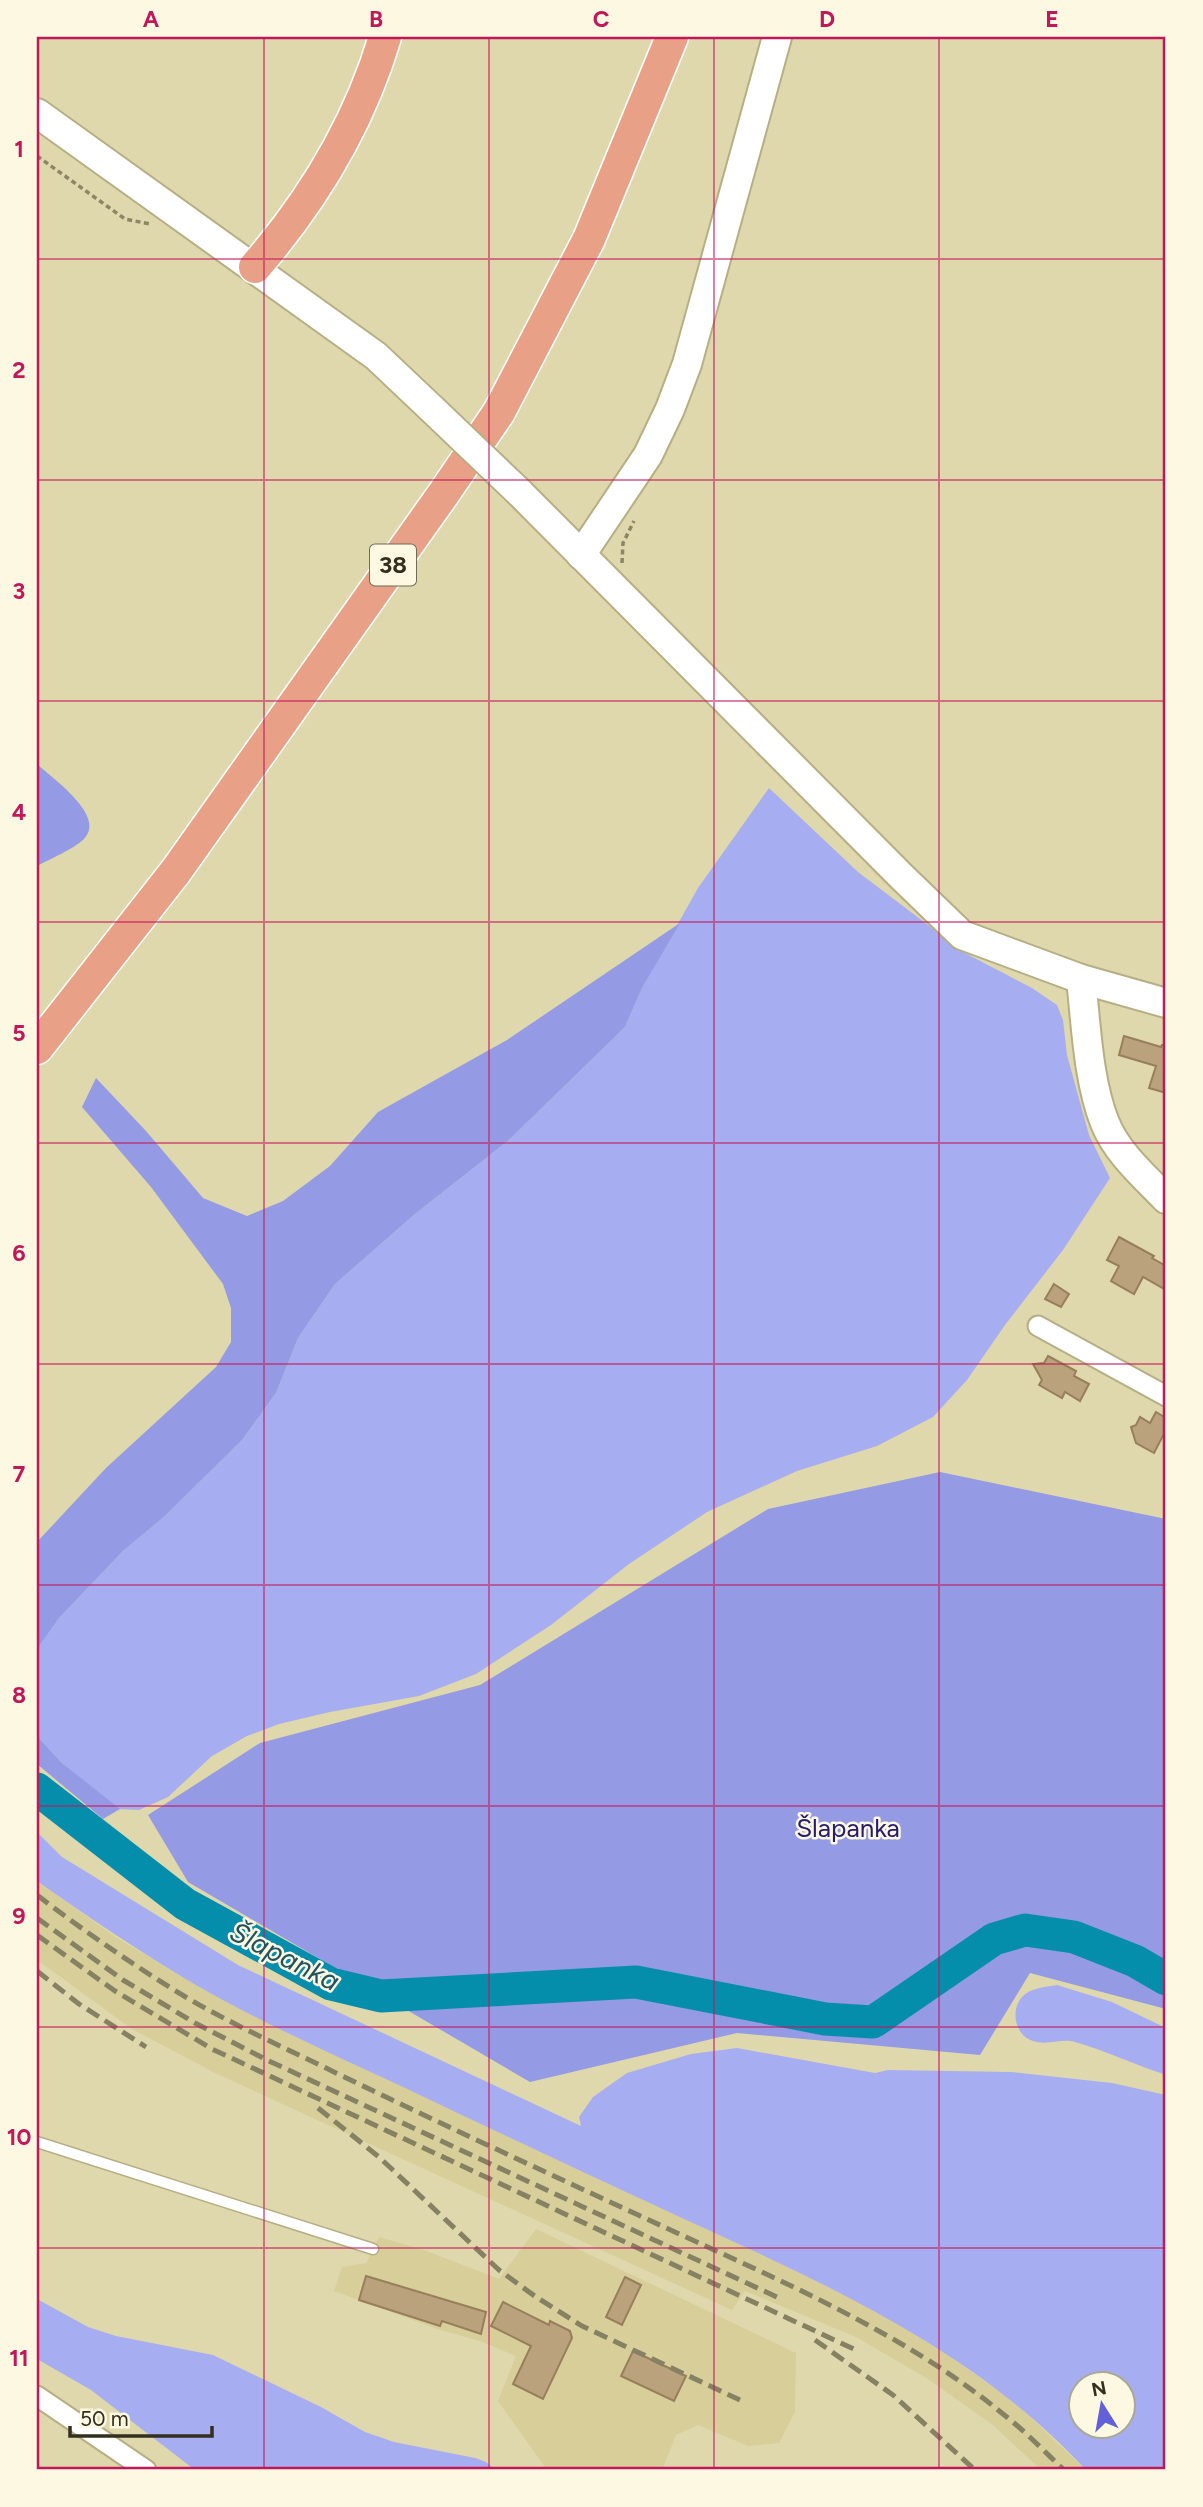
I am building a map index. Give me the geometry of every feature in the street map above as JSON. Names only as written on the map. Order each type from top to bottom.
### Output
[{"type":"main road","points":[[255,267],[289,228],[333,161],[367,89],[385,37]]},
{"type":"main road","name":"38","points":[[37,1048],[176,871],[499,412],[589,239],[672,37]]},
{"type":"street","points":[[581,555],[648,455],[670,409],[690,352],[777,37]]},
{"type":"street","points":[[37,113],[376,356],[519,492],[962,935],[1081,979],[1166,1003]]},
{"type":"street","points":[[1081,979],[1094,1082],[1105,1124],[1124,1154],[1166,1199]]},
{"type":"street","points":[[1038,1326],[1166,1396]]},
{"type":"street","points":[[37,2396],[146,2470]]},
{"type":"lane","points":[[37,2142],[373,2249]]},
{"type":"path","points":[[37,156],[125,219],[162,227]]},
{"type":"shaded area","points":[[769,788],[858,872],[965,953],[1032,988],[1057,1005],[1063,1020],[1067,1055],[1089,1135],[1110,1178],[1063,1250],[1005,1325],[967,1380],[933,1417],[877,1446],[797,1471],[707,1512],[629,1564],[551,1625],[476,1674],[419,1696],[330,1712],[279,1724],[247,1736],[212,1756],[168,1797],[139,1810],[117,1809],[62,1763],[37,1736],[37,1649],[60,1617],[123,1551],[165,1516],[242,1440],[276,1393],[298,1338],[335,1284],[415,1214],[509,1140],[625,1027],[642,988],[698,888]]},
{"type":"shaded area","points":[[37,1832],[62,1857],[238,1965],[581,2126],[579,2117],[593,2097],[627,2073],[691,2054],[737,2048],[875,2073],[888,2070],[1011,2072],[1112,2083],[1166,2095],[1166,2470],[1086,2470],[1040,2425],[991,2385],[884,2316],[770,2258],[590,2176],[244,2011],[194,1984],[37,1881]]},
{"type":"shaded area","points":[[37,1881],[114,1936],[252,2015],[872,2309],[945,2353],[1013,2401],[1086,2470],[1041,2470],[993,2425],[928,2379],[856,2337],[745,2291],[732,2310],[215,2073],[132,2029],[37,1960]]},
{"type":"shaded area","points":[[1057,1985],[1112,2002],[1166,2028],[1166,2075],[1075,2042],[1038,2042],[1022,2034],[1015,2015],[1018,2002],[1038,1988]]},
{"type":"shaded area","points":[[536,2229],[796,2353],[795,2412],[779,2443],[748,2446],[698,2425],[676,2435],[662,2470],[547,2470],[498,2401],[516,2356],[334,2291],[342,2267],[366,2263],[379,2237],[427,2251],[499,2279]]},
{"type":"shaded area","points":[[37,2299],[88,2327],[116,2336],[213,2355],[321,2407],[365,2432],[394,2442],[475,2458],[486,2462],[495,2470],[195,2470],[91,2390],[37,2359]]},
{"type":"green space","points":[[37,764],[75,798],[88,820],[89,830],[80,843],[37,866]]},
{"type":"green space","points":[[680,923],[642,988],[625,1027],[509,1140],[415,1214],[335,1284],[298,1338],[276,1393],[242,1440],[165,1516],[123,1551],[60,1617],[37,1649],[37,1542],[106,1468],[216,1367],[231,1342],[231,1308],[223,1284],[151,1187],[82,1107],[96,1078],[203,1198],[247,1216],[283,1201],[330,1166],[378,1112],[507,1040]]},
{"type":"green space","points":[[940,1472],[1166,1519],[1166,2009],[1030,1973],[980,2055],[737,2033],[530,2082],[188,1882],[148,1815],[260,1743],[480,1685],[768,1509]]},
{"type":"green space","points":[[37,1736],[62,1763],[120,1809],[103,1819],[37,1764]]},
{"type":"building","points":[[1124,1036],[1161,1047],[1166,1045],[1166,1093],[1149,1088],[1156,1066],[1119,1055]]},
{"type":"building","points":[[1119,1237],[1154,1256],[1152,1258],[1166,1266],[1166,1290],[1143,1277],[1134,1294],[1111,1281],[1119,1266],[1107,1260]]},
{"type":"building","points":[[1054,1284],[1069,1294],[1061,1307],[1045,1299]]},
{"type":"building","points":[[1048,1356],[1076,1371],[1074,1376],[1089,1384],[1080,1401],[1065,1392],[1062,1398],[1039,1385],[1042,1380],[1033,1364],[1044,1363]]},
{"type":"building","points":[[1156,1412],[1166,1418],[1166,1430],[1154,1453],[1136,1443],[1131,1427],[1136,1425],[1140,1417],[1150,1423]]},
{"type":"building","points":[[366,2276],[486,2312],[481,2334],[442,2321],[440,2326],[359,2300]]},
{"type":"building","points":[[625,2277],[641,2285],[622,2325],[606,2317]]},
{"type":"building","points":[[503,2302],[549,2325],[550,2321],[570,2331],[572,2338],[543,2399],[513,2384],[531,2346],[491,2326]]},
{"type":"building","points":[[633,2351],[686,2376],[674,2401],[621,2376]]},
{"type":"waterway","name":"Šlapanka","points":[[37,1789],[185,1904],[331,1984],[381,1996],[636,1982],[825,2019],[873,2022],[994,1939],[1025,1930],[1074,1937],[1135,1961],[1166,1979]]},
{"type":"railway","points":[[37,1895],[127,1960],[220,2016],[450,2128],[833,2306],[878,2331],[964,2384],[1019,2427],[1064,2470]]},
{"type":"railway","points":[[37,1918],[123,1980],[195,2023],[267,2060],[779,2298]]},
{"type":"railway","points":[[37,1935],[115,1991],[212,2049],[858,2351]]},
{"type":"railway","points":[[37,1971],[79,2004],[146,2047]]},
{"type":"railway","points":[[318,2108],[379,2157],[499,2270],[536,2297],[582,2326],[740,2400]]},
{"type":"railway","points":[[815,2340],[893,2395],[975,2470]]}]
